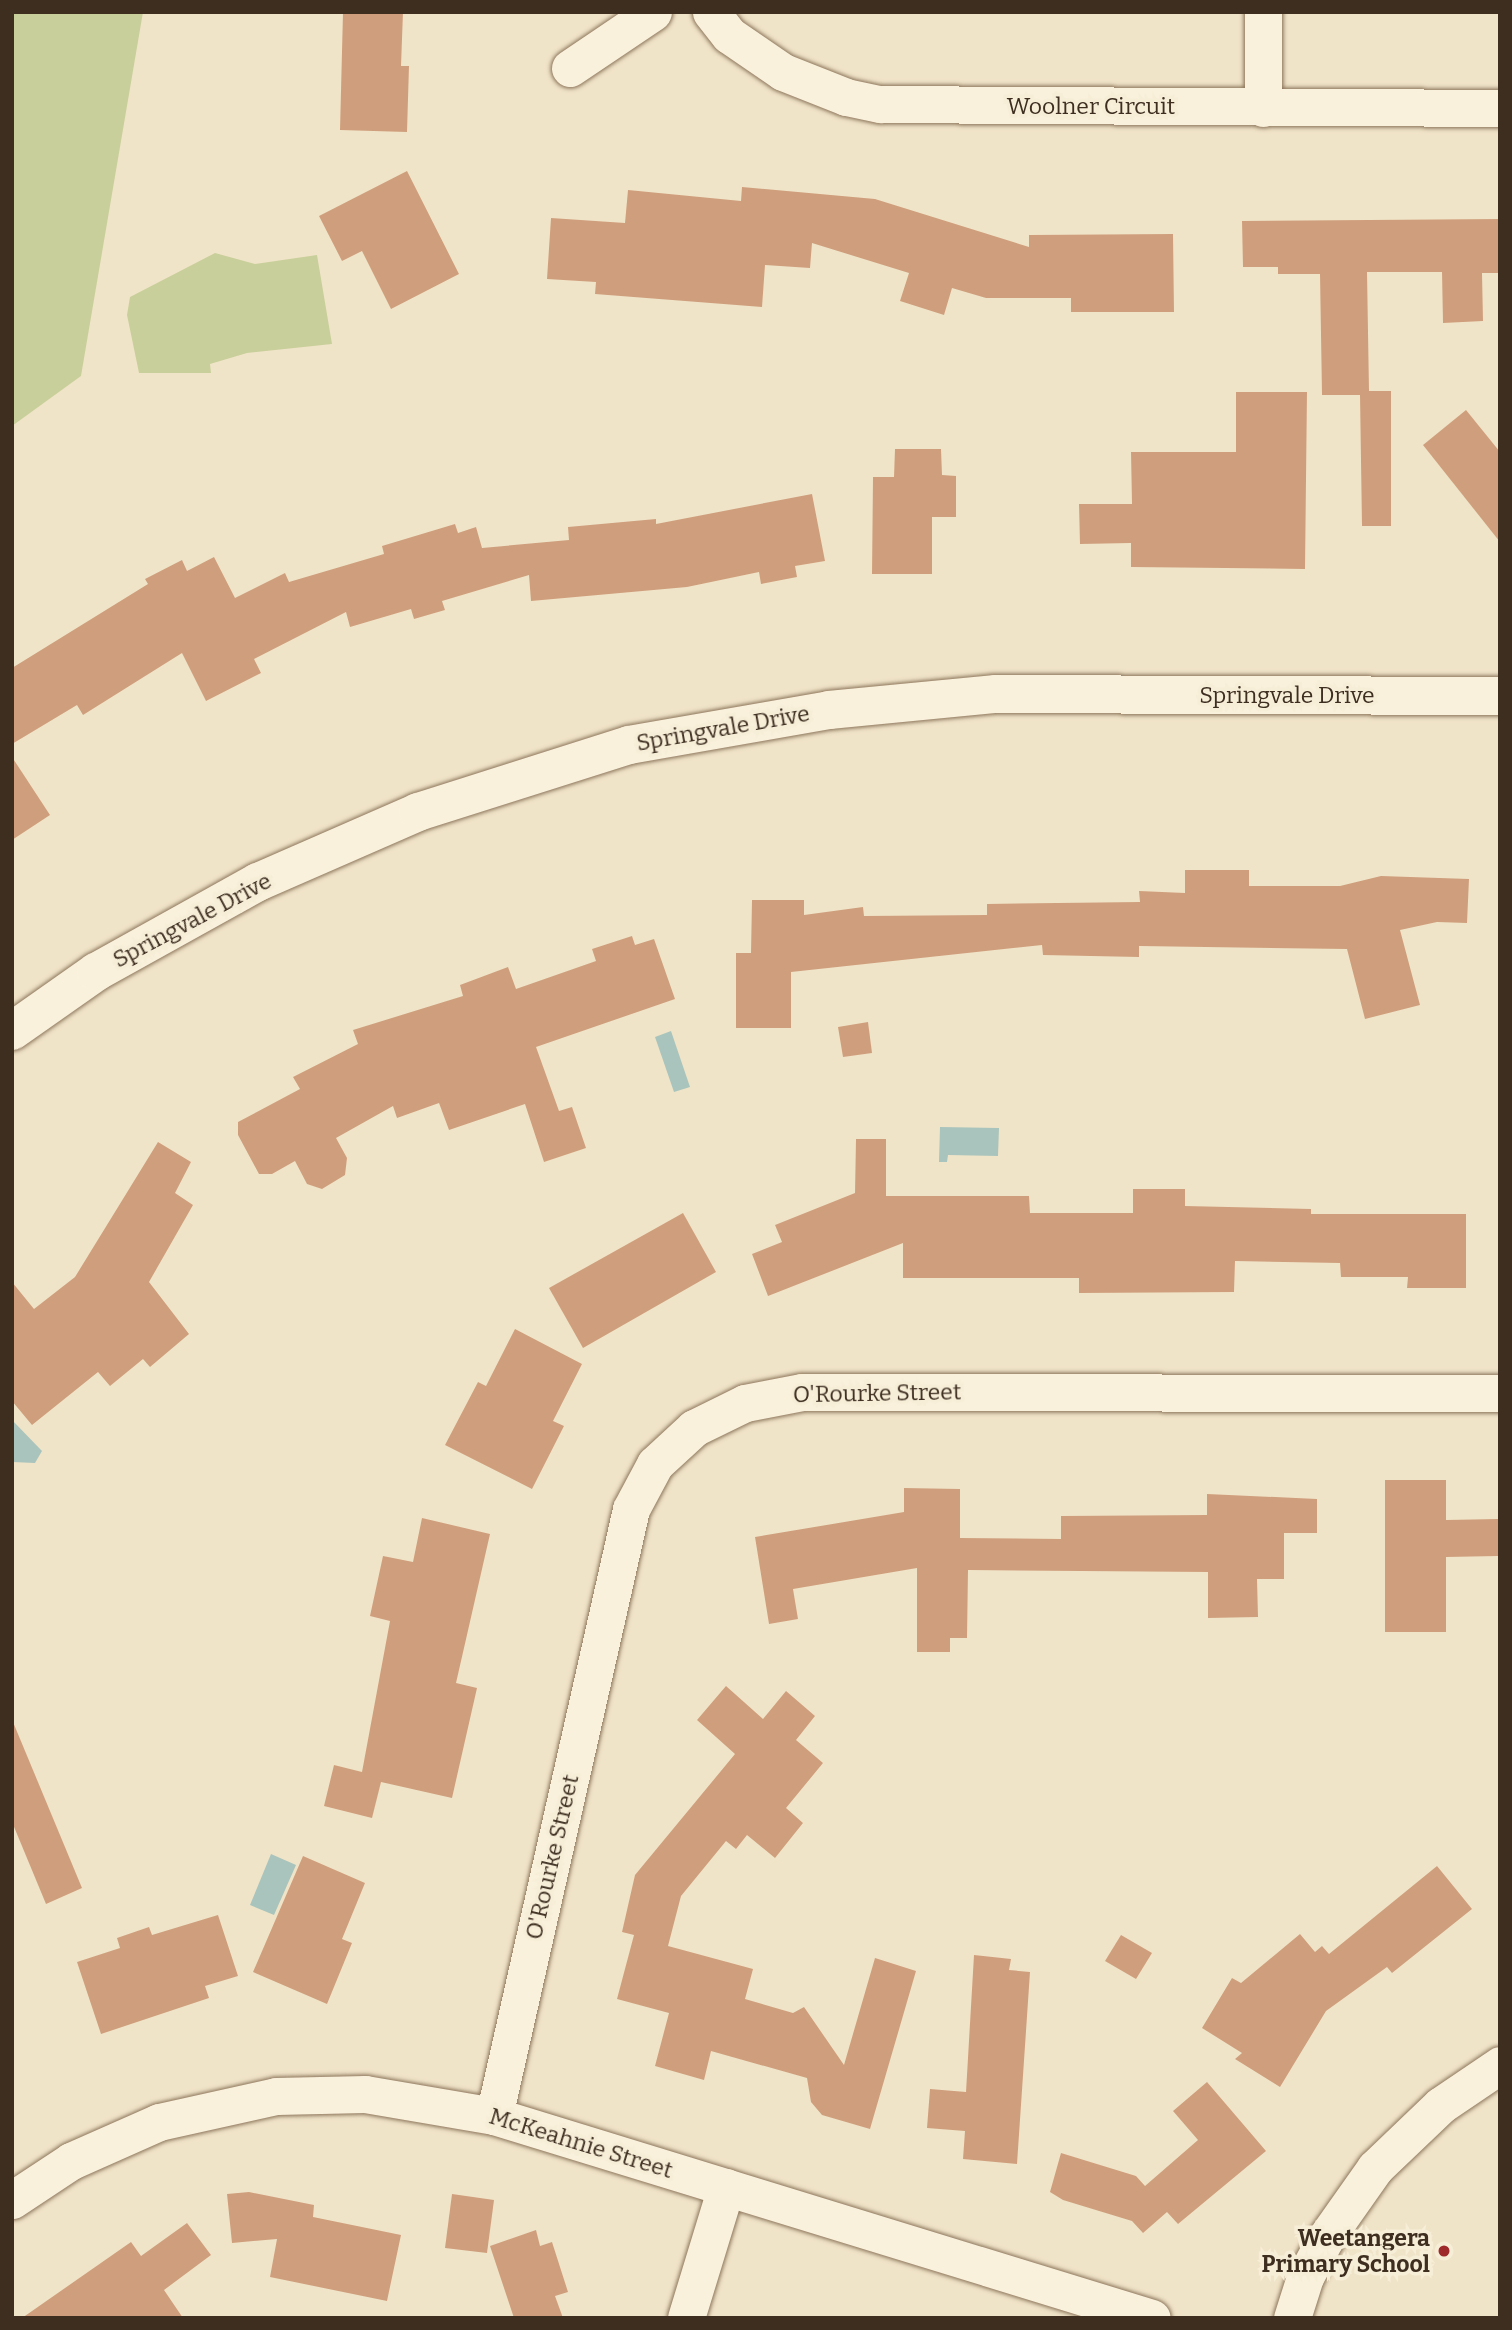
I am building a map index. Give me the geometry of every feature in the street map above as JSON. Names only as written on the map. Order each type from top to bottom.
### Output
[{"type":"main road","name":"Springvale Drive","points":[[12,1031],[96,972],[254,884],[418,812],[629,745],[829,710],[996,694],[1500,696]]},
{"type":"street","points":[[570,68],[653,12]]},
{"type":"street","name":"Woolner Circuit","points":[[711,12],[729,35],[783,72],[846,97],[880,104],[1500,108]]},
{"type":"street","points":[[1263,12],[1263,107]]},
{"type":"street","name":"O'Rourke Street","points":[[494,2116],[631,1509],[655,1464],[694,1428],[744,1403],[802,1392],[1500,1393]]},
{"type":"street","points":[[1292,2318],[1305,2277],[1325,2239],[1375,2168],[1441,2105],[1500,2065]]},
{"type":"street","name":"McKeahnie Street","points":[[12,2200],[71,2161],[127,2135],[232,2103],[365,2094],[494,2116],[1152,2318]]},
{"type":"street","points":[[686,2318],[726,2188]]},
{"type":"green space","points":[[12,12],[143,12],[81,376],[12,426]]},
{"type":"green space","points":[[215,253],[255,264],[317,255],[332,344],[247,353],[210,364],[211,373],[139,373],[127,315],[130,297]]},
{"type":"water","points":[[671,1031],[690,1087],[674,1092],[655,1037]]},
{"type":"water","points":[[940,1127],[999,1128],[998,1156],[948,1155],[947,1162],[939,1162]]},
{"type":"water","points":[[12,1420],[42,1451],[35,1463],[12,1462]]},
{"type":"water","points":[[271,1854],[296,1865],[274,1915],[250,1905]]},
{"type":"building","points":[[343,12],[403,12],[401,66],[409,66],[407,132],[340,130]]},
{"type":"building","points":[[407,171],[459,274],[391,309],[362,251],[342,261],[319,216]]},
{"type":"building","points":[[742,187],[875,199],[1029,247],[1029,235],[1173,234],[1174,312],[1071,312],[1071,298],[986,298],[952,288],[944,315],[900,301],[909,273],[812,243],[810,268],[765,265],[762,307],[595,294],[596,282],[547,279],[551,218],[625,223],[628,190],[741,201]]},
{"type":"building","points":[[1500,219],[1500,273],[1482,273],[1483,321],[1443,323],[1442,272],[1367,272],[1369,391],[1391,391],[1391,526],[1362,526],[1360,395],[1322,395],[1320,274],[1278,274],[1278,267],[1243,267],[1242,221]]},
{"type":"building","points":[[1236,392],[1307,392],[1305,569],[1131,567],[1131,543],[1080,544],[1079,504],[1132,504],[1131,452],[1236,452]]},
{"type":"building","points":[[1466,410],[1500,452],[1500,542],[1423,445]]},
{"type":"building","points":[[895,449],[941,449],[942,475],[956,476],[956,517],[932,517],[932,574],[872,574],[873,477],[894,477]]},
{"type":"building","points":[[812,494],[825,561],[795,566],[797,577],[761,584],[759,572],[687,587],[531,601],[529,575],[442,601],[445,610],[414,619],[411,609],[350,627],[346,612],[254,659],[261,673],[206,701],[182,653],[83,715],[77,705],[12,744],[12,668],[148,584],[145,579],[182,560],[187,571],[214,557],[235,598],[285,573],[289,582],[384,554],[382,546],[455,524],[458,533],[476,527],[482,548],[569,540],[568,527],[656,519],[656,524]]},
{"type":"building","points":[[12,757],[50,815],[12,840]]},
{"type":"building","points":[[1185,870],[1249,870],[1249,886],[1340,886],[1381,876],[1469,879],[1467,923],[1437,922],[1400,930],[1420,1005],[1365,1019],[1347,949],[1139,946],[1139,957],[1043,955],[1042,945],[791,972],[791,1028],[736,1028],[736,953],[751,953],[752,900],[804,900],[804,915],[863,907],[864,916],[987,915],[987,904],[1140,902],[1139,891],[1185,893]]},
{"type":"building","points":[[632,936],[635,945],[654,939],[675,999],[536,1047],[559,1111],[572,1107],[586,1148],[544,1162],[525,1104],[449,1130],[439,1103],[397,1118],[393,1106],[336,1138],[347,1158],[345,1175],[322,1189],[307,1184],[295,1161],[272,1174],[259,1174],[238,1135],[238,1122],[300,1089],[293,1077],[358,1044],[353,1030],[463,996],[460,985],[508,967],[516,989],[596,961],[592,949]]},
{"type":"building","points":[[868,1022],[872,1053],[843,1057],[838,1027]]},
{"type":"building","points":[[856,1139],[886,1139],[886,1196],[1029,1196],[1030,1213],[1133,1213],[1133,1189],[1185,1189],[1185,1206],[1311,1209],[1311,1214],[1466,1214],[1466,1288],[1407,1288],[1408,1277],[1341,1277],[1340,1263],[1235,1261],[1234,1292],[1079,1293],[1079,1278],[903,1278],[903,1243],[768,1296],[752,1254],[782,1242],[775,1225],[855,1193]]},
{"type":"building","points":[[158,1142],[191,1162],[175,1193],[193,1205],[149,1282],[189,1334],[150,1367],[143,1359],[110,1386],[98,1372],[32,1425],[12,1401],[12,1282],[34,1309],[75,1277]]},
{"type":"building","points":[[683,1213],[716,1272],[583,1348],[549,1288]]},
{"type":"building","points":[[515,1329],[582,1364],[553,1421],[564,1426],[532,1489],[445,1445],[478,1382],[486,1386]]},
{"type":"building","points":[[1385,1480],[1446,1480],[1446,1520],[1498,1519],[1498,1556],[1446,1557],[1446,1632],[1385,1632]]},
{"type":"building","points":[[904,1488],[960,1489],[960,1538],[1061,1539],[1061,1516],[1207,1515],[1207,1494],[1317,1499],[1317,1533],[1284,1533],[1284,1579],[1257,1579],[1258,1617],[1208,1618],[1208,1572],[968,1570],[967,1638],[950,1638],[950,1652],[917,1652],[917,1568],[793,1589],[798,1619],[769,1624],[755,1537],[904,1512]]},
{"type":"building","points":[[422,1518],[490,1534],[456,1683],[477,1688],[452,1798],[381,1782],[372,1818],[324,1806],[334,1765],[362,1772],[390,1621],[370,1616],[383,1556],[413,1562]]},
{"type":"building","points":[[726,1686],[763,1719],[786,1691],[815,1716],[796,1740],[823,1763],[786,1808],[803,1823],[775,1858],[747,1835],[736,1849],[726,1841],[681,1896],[668,1946],[753,1969],[745,1999],[793,2013],[804,2007],[844,2065],[875,1958],[916,1971],[870,2129],[822,2115],[811,2102],[807,2078],[711,2051],[704,2080],[655,2066],[669,2013],[617,1999],[634,1935],[622,1932],[635,1875],[735,1754],[697,1720]]},
{"type":"building","points":[[13,1722],[82,1888],[46,1904],[12,1822]]},
{"type":"building","points":[[303,1856],[365,1883],[342,1939],[352,1943],[327,2004],[253,1972]]},
{"type":"building","points":[[1437,1866],[1472,1909],[1392,1973],[1387,1967],[1326,2011],[1280,2087],[1235,2059],[1242,2053],[1202,2028],[1232,1978],[1241,1983],[1300,1934],[1315,1952],[1322,1946],[1329,1954]]},
{"type":"building","points":[[218,1915],[238,1976],[205,1986],[209,1998],[101,2034],[77,1962],[120,1948],[117,1938],[149,1927],[152,1935]]},
{"type":"building","points":[[1121,1935],[1152,1953],[1136,1979],[1105,1961]]},
{"type":"building","points":[[974,1955],[1011,1959],[1009,1970],[1030,1972],[1017,2164],[963,2159],[965,2131],[927,2128],[930,2089],[966,2092]]},
{"type":"building","points":[[1207,2082],[1266,2151],[1178,2224],[1167,2212],[1143,2233],[1132,2221],[1063,2200],[1050,2192],[1061,2153],[1136,2176],[1145,2186],[1198,2140],[1173,2111]]},
{"type":"building","points":[[249,2192],[314,2205],[313,2217],[401,2235],[387,2301],[270,2277],[277,2239],[232,2243],[227,2194]]},
{"type":"building","points":[[452,2194],[494,2200],[487,2253],[445,2248]]},
{"type":"building","points":[[187,2223],[211,2255],[164,2290],[183,2318],[22,2318],[131,2242],[141,2256]]},
{"type":"building","points":[[536,2230],[540,2246],[552,2242],[568,2292],[555,2296],[563,2318],[514,2318],[490,2246]]},
{"type":"place","name":"Weetangera Primary School","points":[[1444,2251]]}]
